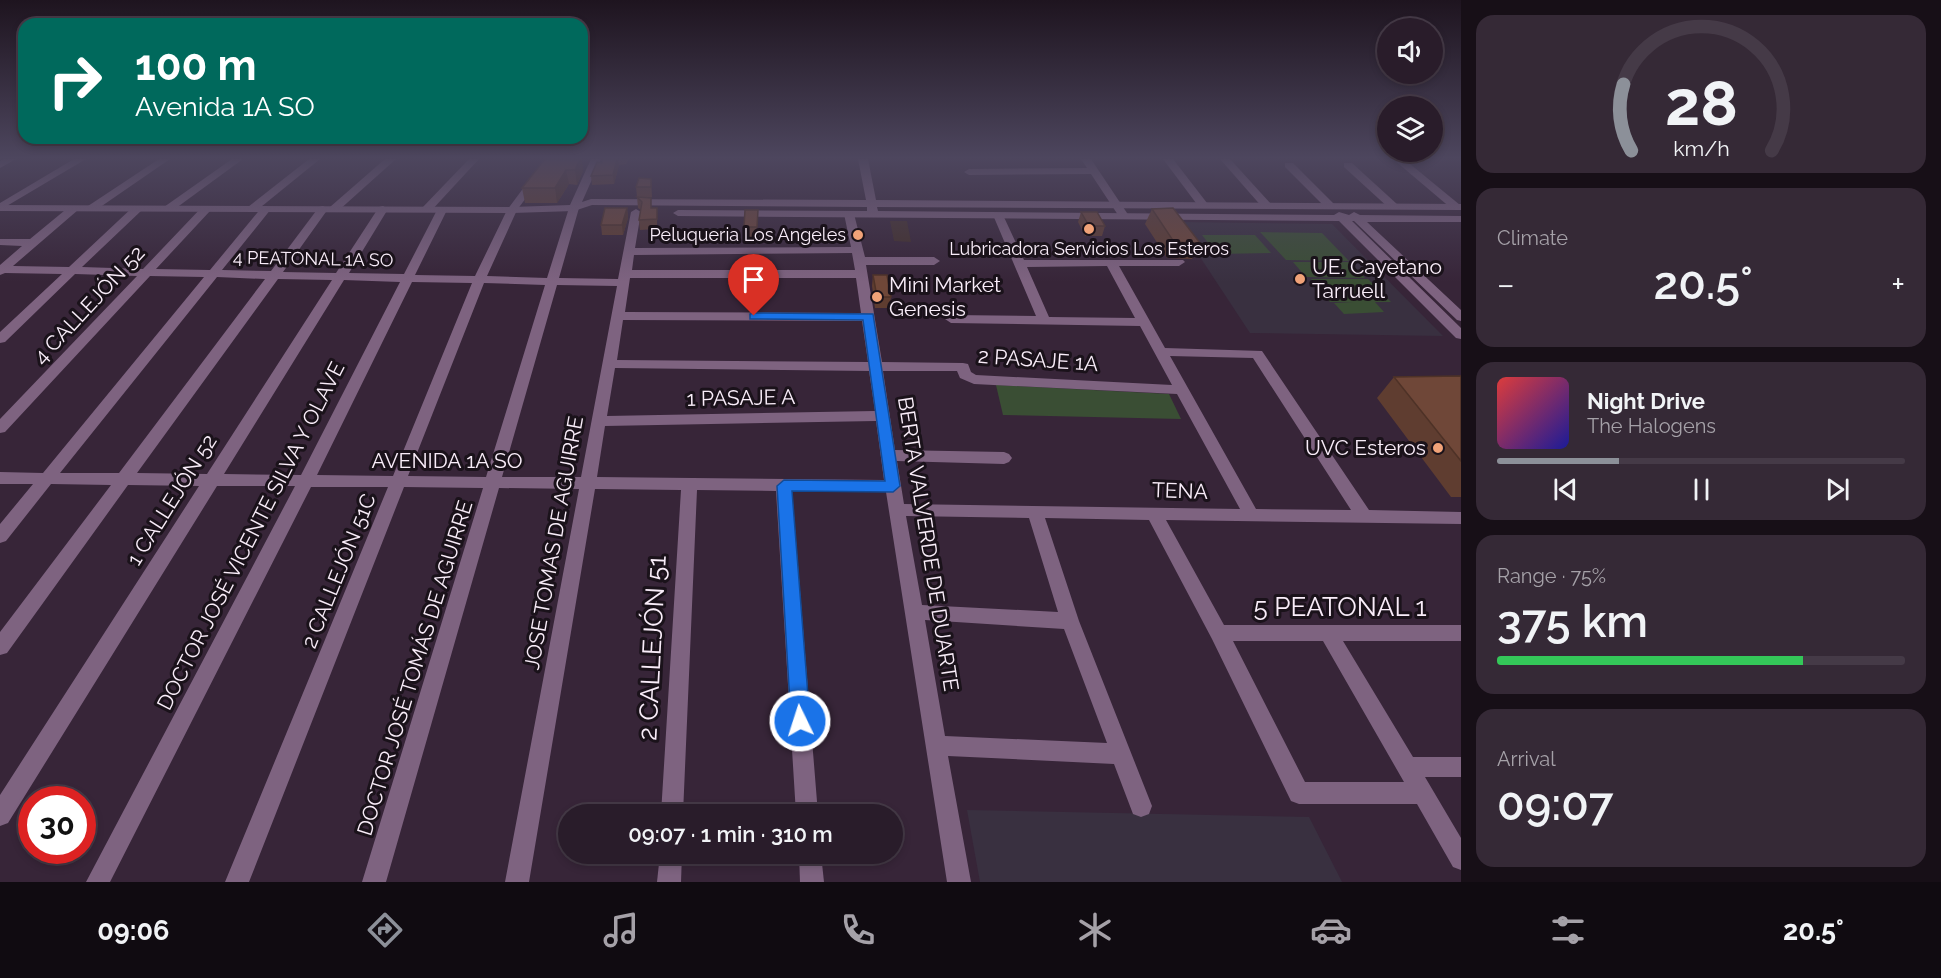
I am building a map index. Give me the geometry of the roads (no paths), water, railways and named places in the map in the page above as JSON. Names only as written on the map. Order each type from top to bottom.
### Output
[{"type":"street","points":[[92,208],[104,200]]},
{"type":"street","points":[[168,209],[180,200]]},
{"type":"street","points":[[0,536],[214,275],[259,209],[269,200]]},
{"type":"street","points":[[0,647],[274,276],[329,209],[340,200]]},
{"type":"street","name":"DOCTOR JOSÉ VICENTE SILVA Y OLAVE","points":[[98,882],[306,481],[407,279],[434,210],[442,200]]},
{"type":"street","name":"2 CALLEJÓN 51C","points":[[237,882],[479,281],[512,210],[519,200]]},
{"type":"street","name":"DOCTOR JOSÉ TOMÁS DE AGUIRRE","points":[[374,882],[578,200]]},
{"type":"street","points":[[871,200],[873,209]]},
{"type":"street","points":[[1113,200],[1124,216]]},
{"type":"street","points":[[1199,200],[1203,205]]},
{"type":"street","points":[[1262,200],[1267,206]]},
{"type":"street","points":[[1324,200],[1330,206],[1357,217],[1461,219]]},
{"type":"street","points":[[1387,200],[1394,207]]},
{"type":"street","points":[[0,207],[512,210],[574,208],[591,202],[873,209],[998,215],[1124,216],[1344,212],[1394,207],[1459,207]]},
{"type":"street","points":[[574,208],[588,212],[849,214],[873,209],[1116,205],[1330,206]]},
{"type":"street","points":[[1,270],[74,208]]},
{"type":"street","points":[[0,339],[138,208]]},
{"type":"street","name":"4 CALLEJÓN 52","points":[[0,428],[206,209]]},
{"type":"street","name":"1 CALLEJÓN 52","points":[[0,815],[383,210]]},
{"type":"street","name":"JOSE TOMAS DE AGUIRRE","points":[[517,882],[636,212]]},
{"type":"street","points":[[1344,212],[1461,334]]},
{"type":"street","name":"BERTA VALVERDE DE DUARTE","points":[[849,214],[860,262],[893,486],[959,882]]},
{"type":"street","points":[[998,215],[1044,321]]},
{"type":"street","points":[[1357,217],[1459,312]]},
{"type":"street","points":[[0,251],[5,242],[34,243]]},
{"type":"street","points":[[629,252],[860,262],[934,261]]},
{"type":"street","name":"4 PEATONAL 1A SO","points":[[1,270],[553,282],[860,262]]},
{"type":"street","points":[[1019,264],[1179,262]]},
{"type":"street","points":[[1111,263],[1252,516]]},
{"type":"street","points":[[618,316],[868,317]]},
{"type":"street","points":[[951,319],[1144,322]]},
{"type":"street","points":[[1160,351],[1257,354],[1364,516]]},
{"type":"street","name":"2 PASAJE 1A","points":[[609,364],[963,367],[965,375],[974,379],[1182,390]]},
{"type":"street","name":"1 PASAJE A","points":[[599,421],[883,416]]},
{"type":"street","points":[[889,455],[1004,458]]},
{"type":"street","name":"AVENIDA 1A SO","points":[[0,478],[893,486]]},
{"type":"street","name":"2 CALLEJÓN 51","points":[[672,804],[688,485]]},
{"type":"street","points":[[784,486],[806,804]]},
{"type":"street","name":"TENA","points":[[898,510],[1461,518]]},
{"type":"street","points":[[1035,512],[1070,621],[1141,806]]},
{"type":"street","points":[[1154,513],[1299,793],[1422,793]]},
{"type":"street","points":[[914,612],[1070,621]]},
{"type":"street","points":[[1328,632],[1461,859]]},
{"type":"street","name":"5 PEATONAL 1","points":[[1218,633],[1461,633]]},
{"type":"street","points":[[938,746],[1121,754]]},
{"type":"street","points":[[1407,766],[1461,767]]},
{"type":"street","points":[[669,882],[670,864]]},
{"type":"street","points":[[811,864],[812,882]]},
{"type":"place","name":"Lubricadora Servicios Los Esteros","points":[[1089,229]]},
{"type":"place","name":"Peluqueria Los Angeles","points":[[858,235]]},
{"type":"place","name":"UE. Cayetano Tarruell","points":[[1300,279]]},
{"type":"place","name":"Mini Market Genesis","points":[[877,297]]},
{"type":"place","name":"UVC Esteros","points":[[1438,448]]}]
